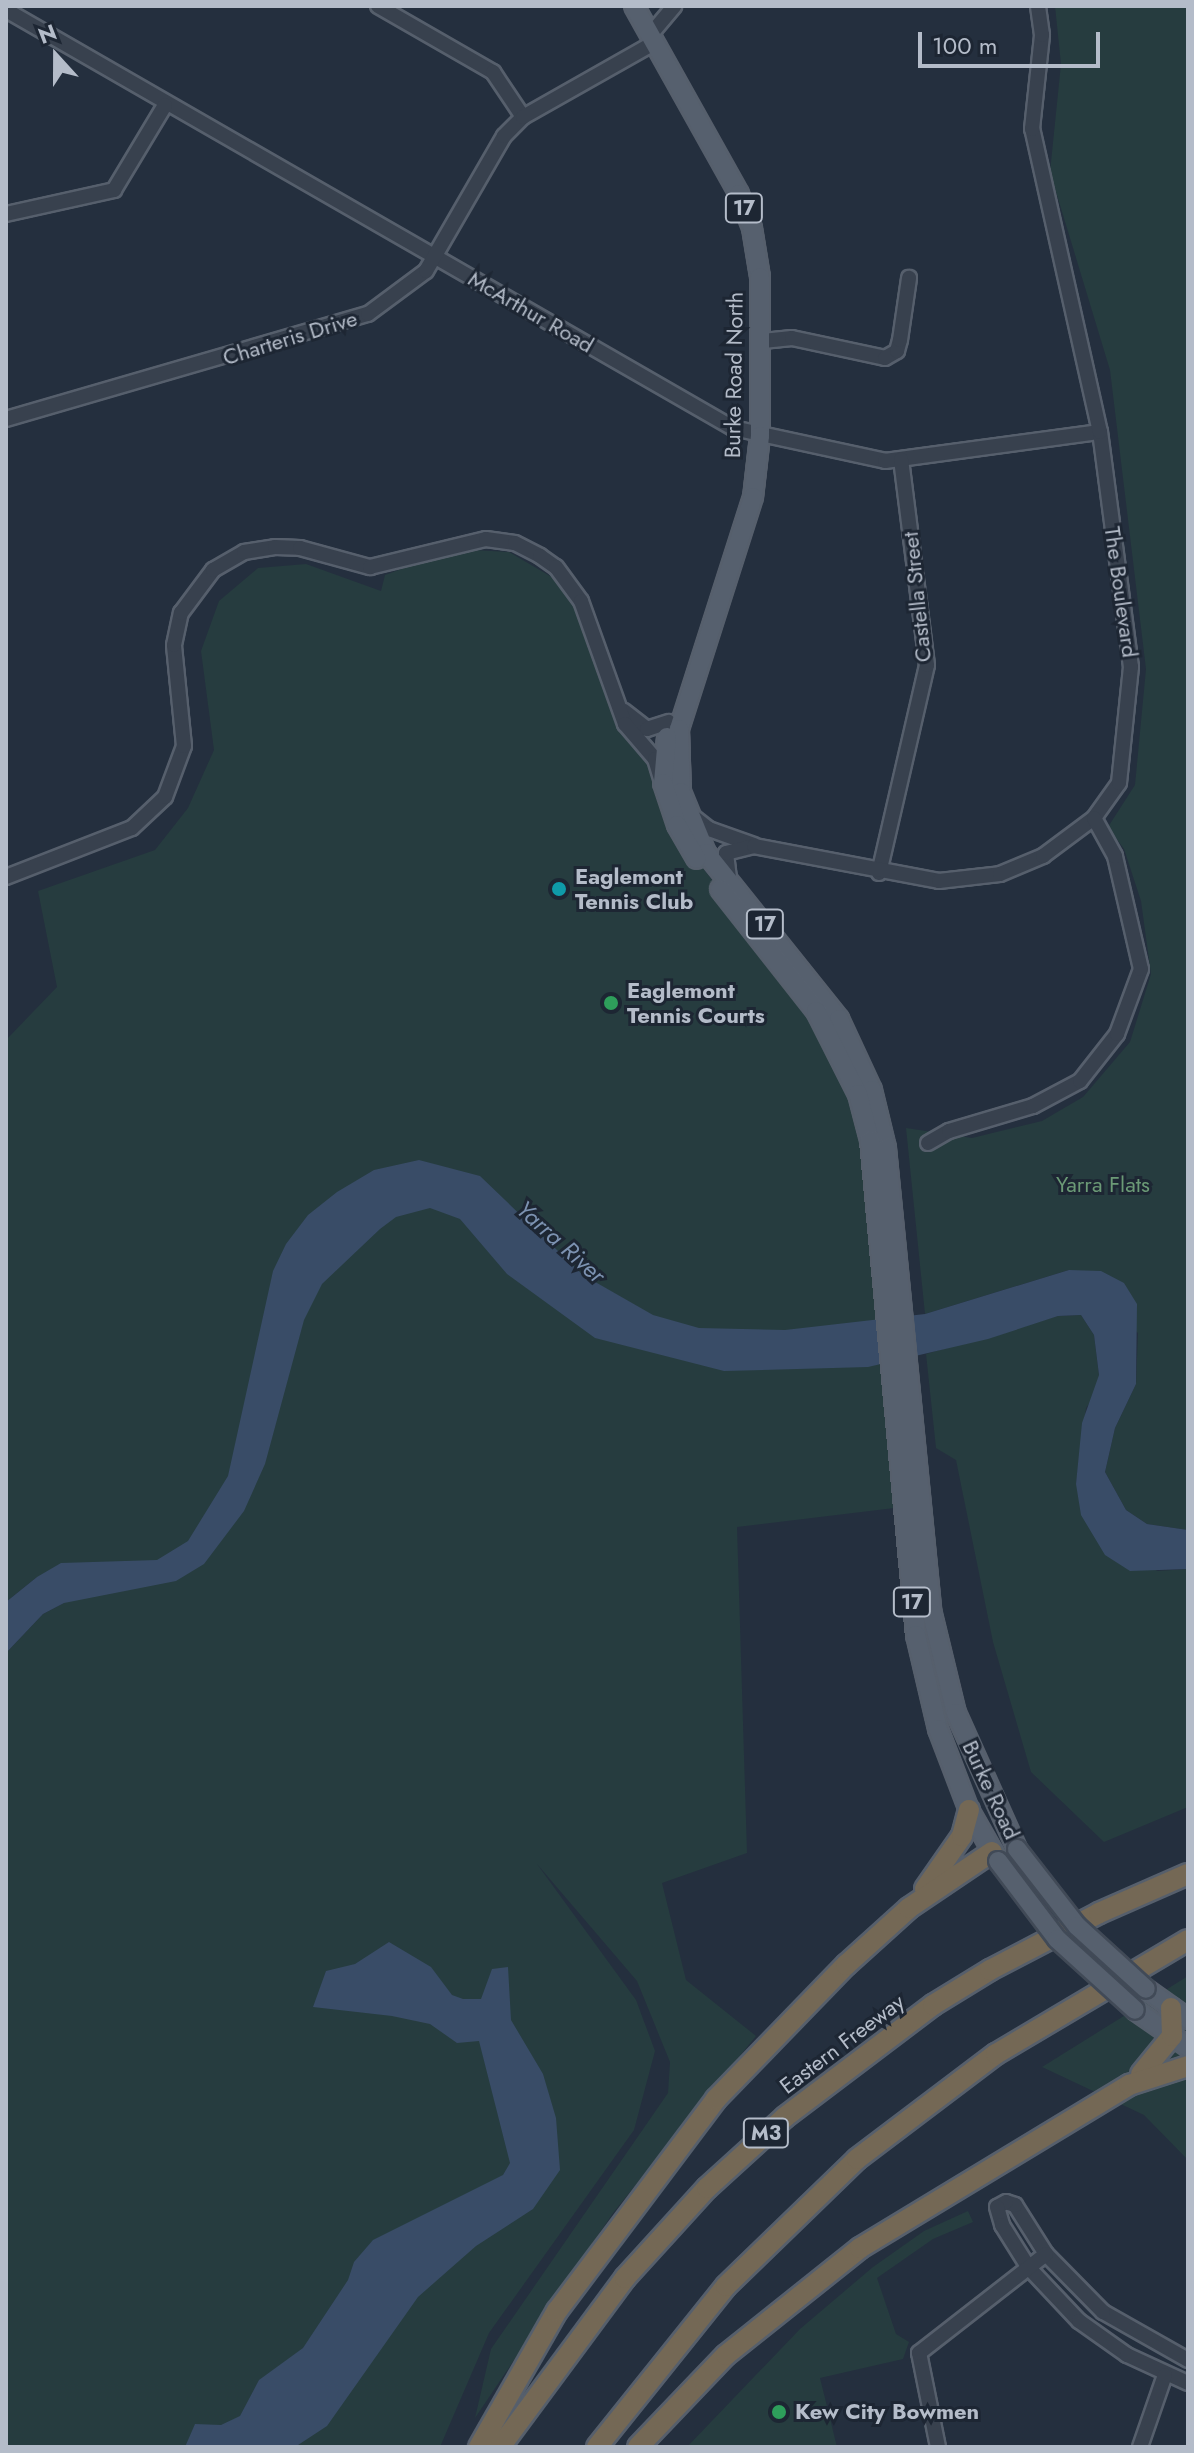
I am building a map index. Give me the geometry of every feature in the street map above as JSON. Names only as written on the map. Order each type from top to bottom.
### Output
[{"type":"highway","points":[[479,2447],[557,2311],[664,2163],[771,2037],[909,1908],[962,1836],[969,1810]]},
{"type":"highway","points":[[909,1908],[995,1856]]},
{"type":"highway","name":"Eastern Freeway","points":[[500,2447],[625,2278],[707,2188],[785,2117],[933,2005],[990,1970],[1099,1913],[1188,1874]]},
{"type":"highway","points":[[597,2447],[726,2286],[857,2159],[996,2054],[1188,1940]]},
{"type":"highway","points":[[638,2447],[726,2355],[822,2276],[1060,2124],[1129,2085],[1180,2041],[1180,2013]]},
{"type":"highway","points":[[1129,2085],[1188,2066]]},
{"type":"main road","name":"Burke Road North","points":[[634,6],[717,152],[752,228],[763,341],[760,436],[753,497],[679,729],[678,774],[687,812],[706,853],[814,983],[859,1055],[886,1148],[885,1221]]},
{"type":"main road","name":"Burke Road North","points":[[711,624],[696,644],[669,722],[663,783],[684,839],[835,1040],[858,1094],[885,1221]]},
{"type":"main road","name":"17","points":[[885,1221],[908,1473]]},
{"type":"main road","name":"Burke Road","points":[[908,1473],[932,1614],[956,1713],[1014,1845],[1077,1926],[1180,2013]]},
{"type":"main road","name":"Burke Road","points":[[908,1473],[916,1635],[938,1729],[969,1810],[995,1856],[1072,1954],[1180,2041]]},
{"type":"main road","points":[[938,1729],[956,1713]]},
{"type":"main road","points":[[995,1856],[1014,1845]]},
{"type":"street","points":[[378,6],[493,72],[523,117]]},
{"type":"street","points":[[652,39],[674,6]]},
{"type":"street","name":"The Boulevard","points":[[687,812],[709,829],[754,846],[879,873],[939,881],[1000,874],[1043,856],[1094,818],[1119,783],[1131,667],[1100,432],[1032,129],[1042,35],[1038,6]]},
{"type":"street","name":"McArthur Road","points":[[6,10],[165,105],[724,423],[760,436],[885,461],[1100,432]]},
{"type":"street","name":"Charteris Drive","points":[[6,419],[354,322],[420,277],[504,136],[523,117],[652,39]]},
{"type":"street","points":[[6,214],[114,190],[165,105]]},
{"type":"street","points":[[763,341],[792,338],[885,358],[897,351],[909,278]]},
{"type":"street","name":"Castella Street","points":[[879,873],[927,665],[901,460]]},
{"type":"street","points":[[6,877],[132,828],[165,797],[184,746],[174,645],[181,613],[213,570],[244,552],[300,548],[370,567],[454,544],[486,539],[515,543],[556,567],[571,584],[630,736],[655,759],[663,783]]},
{"type":"street","points":[[621,707],[647,729],[669,722]]},
{"type":"street","points":[[928,1143],[949,1131],[1033,1106],[1080,1081],[1117,1034],[1141,969],[1115,856],[1094,818]]},
{"type":"street","points":[[732,885],[726,853],[754,846]]},
{"type":"street","points":[[1188,2360],[1103,2312],[1046,2254],[1015,2205],[1002,2203],[997,2217],[1029,2268],[1100,2338],[1165,2375],[1188,2383]]},
{"type":"street","points":[[938,2447],[919,2353],[1046,2254]]},
{"type":"street","points":[[1140,2447],[1165,2375]]},
{"type":"green space","name":"Yarra Flats","points":[[1055,6],[1188,6],[1188,1530],[1147,1524],[1126,1510],[1105,1472],[1115,1428],[1136,1384],[1138,1333],[1069,1270],[925,1314],[906,1128],[972,1138],[1042,1121],[1083,1097],[1130,1042],[1151,974],[1141,901],[1124,849],[1108,827],[1135,785],[1146,669],[1110,370],[1050,172],[1061,64]]},
{"type":"green space","points":[[456,549],[509,552],[567,586],[627,741],[664,777],[689,850],[826,1028],[862,1106],[911,1506],[737,1527],[747,1853],[662,1883],[686,1980],[756,2036],[613,2213],[475,2418],[491,2349],[668,2093],[670,2062],[637,1981],[537,1864],[636,2000],[655,2051],[634,2130],[489,2333],[440,2447],[6,2447],[6,1653],[43,1614],[64,1603],[37,1577],[6,1602],[6,1040],[57,987],[38,891],[155,850],[188,808],[214,750],[201,651],[219,601],[258,568],[306,564],[381,591],[385,575]]},
{"type":"green space","points":[[1081,1315],[1094,1335],[1099,1375],[1096,1394],[1086,1408],[1076,1484],[1157,1571],[1188,1569],[1188,1807],[1104,1842],[1031,1772],[993,1642],[956,1460],[936,1448],[926,1354],[1058,1316]]},
{"type":"green space","points":[[1188,1976],[1188,2160],[1144,2115],[1042,2067]]},
{"type":"green space","points":[[968,2211],[973,2222],[933,2239],[877,2278],[896,2334],[909,2342],[903,2359],[820,2378],[837,2447],[687,2447],[800,2329],[873,2267],[924,2231]]},
{"type":"water","points":[[419,1160],[480,1176],[583,1275],[653,1315],[699,1328],[785,1330],[925,1314],[1069,1270],[1101,1271],[1124,1283],[1137,1304],[1136,1384],[1115,1428],[1105,1472],[1126,1510],[1147,1524],[1188,1530],[1188,1569],[1130,1571],[1105,1555],[1081,1515],[1076,1484],[1082,1423],[1099,1375],[1094,1335],[1081,1315],[1058,1316],[988,1339],[868,1367],[724,1371],[595,1338],[507,1274],[460,1219],[430,1208],[396,1217],[322,1284],[304,1320],[265,1464],[244,1511],[204,1564],[176,1581],[64,1603],[43,1614],[6,1653],[6,1602],[37,1577],[61,1563],[157,1560],[188,1541],[228,1476],[273,1271],[286,1244],[308,1215],[337,1192],[374,1170]]},
{"type":"water","points":[[389,1942],[431,1967],[452,1995],[463,1999],[481,1999],[492,1969],[508,1967],[511,2020],[543,2074],[556,2118],[560,2170],[533,2209],[476,2246],[418,2297],[327,2426],[295,2447],[185,2447],[195,2424],[221,2425],[240,2416],[259,2380],[303,2348],[348,2280],[354,2262],[373,2240],[503,2175],[510,2163],[479,2041],[457,2043],[430,2024],[392,2016],[313,2007],[326,1971],[355,1964]]},
{"type":"place","name":"Eaglemont Tennis Club","points":[[559,889]]},
{"type":"place","name":"Eaglemont Tennis Courts","points":[[611,1003]]},
{"type":"place","name":"Kew City Bowmen","points":[[779,2412]]},
{"type":"water label","name":"Yarra River","points":[[561,1242]]}]
